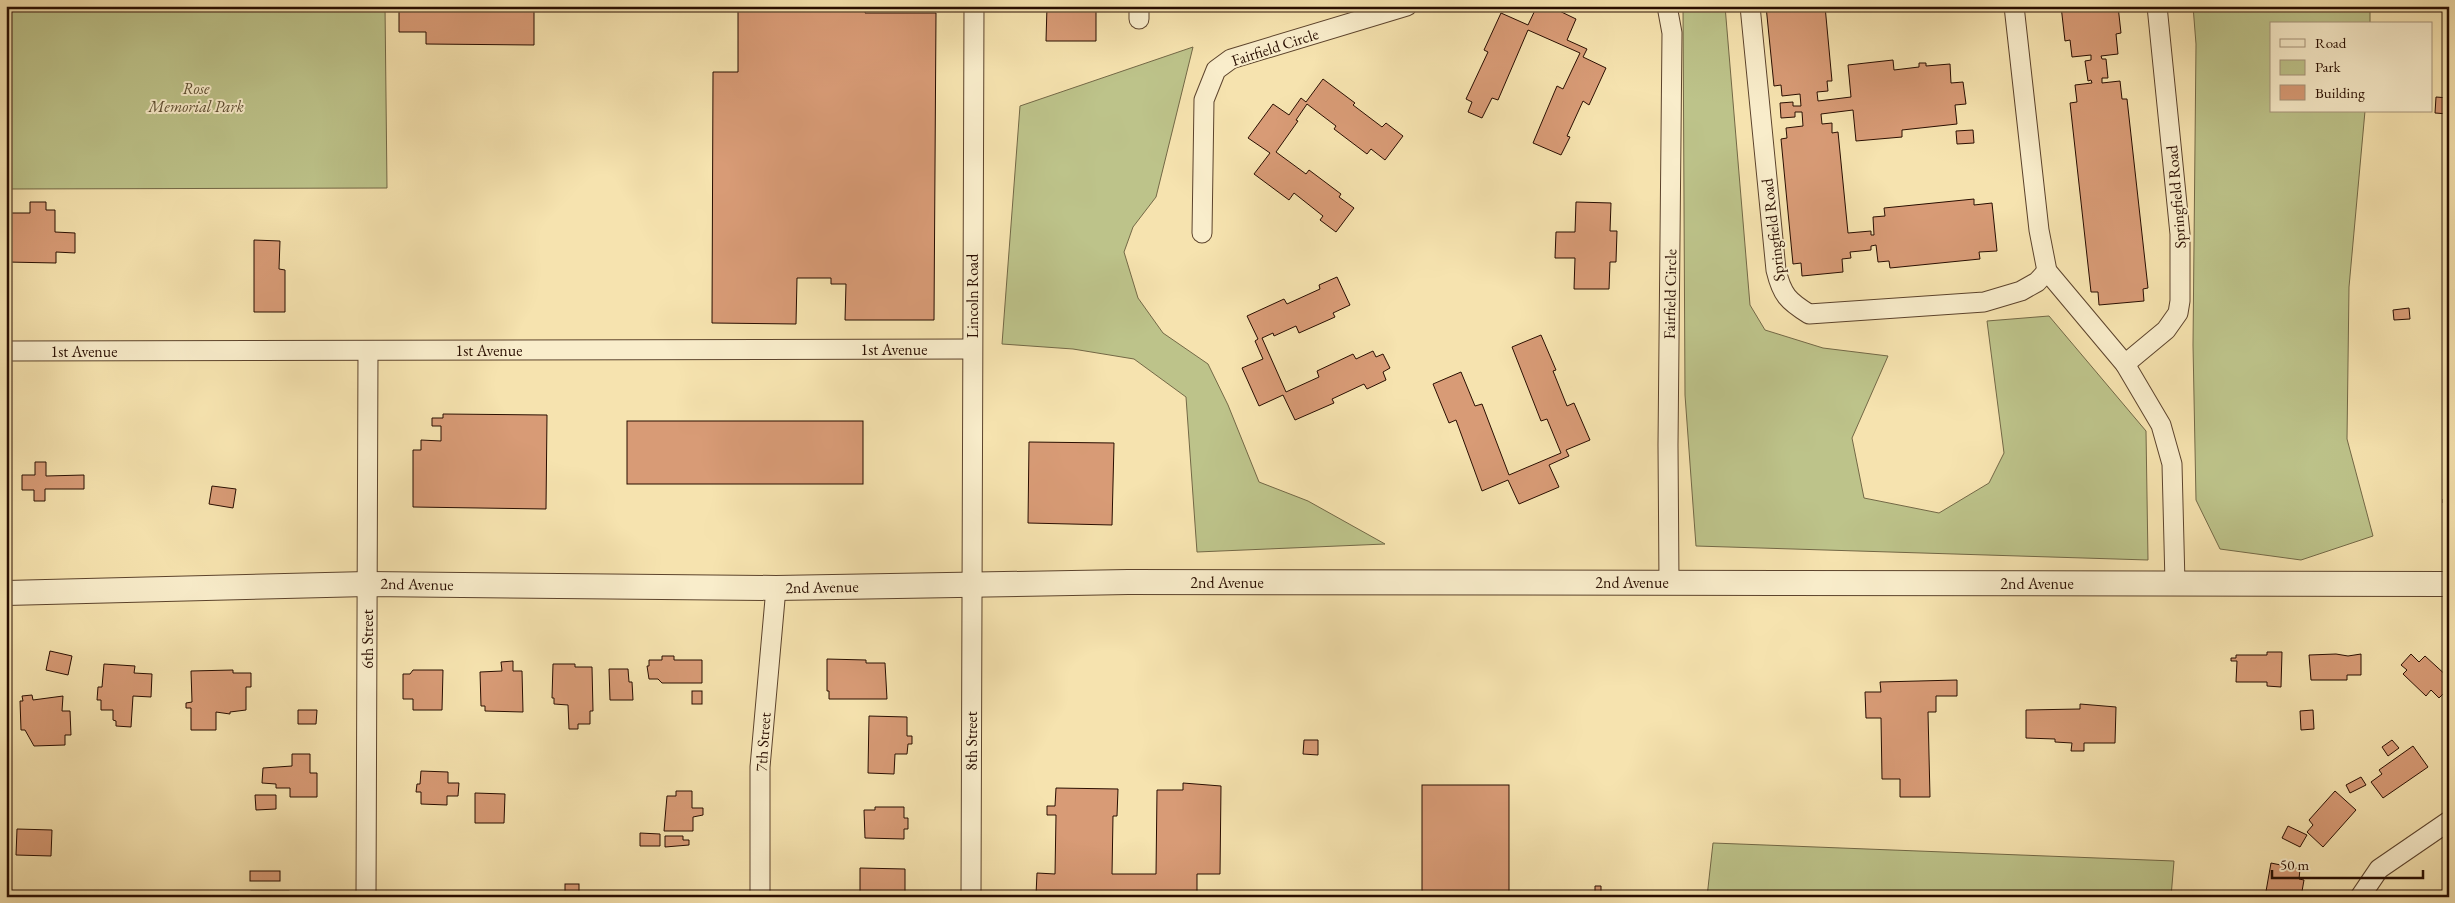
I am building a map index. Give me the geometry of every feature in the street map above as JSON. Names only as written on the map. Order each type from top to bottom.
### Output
[{"type":"street","name":"Lincoln Road","points":[[971,585],[974,6]]},
{"type":"street","name":"Fairfield Circle","points":[[1202,233],[1202,110],[1209,84],[1216,70],[1231,59],[1407,6]]},
{"type":"street","name":"Fairfield Circle","points":[[1667,6],[1672,34],[1668,445],[1669,582]]},
{"type":"street","name":"Springfield Road","points":[[1750,6],[1776,270],[1780,289],[1791,303],[1809,314],[1984,302],[2021,291],[2037,282],[2047,271]]},
{"type":"street","points":[[2014,6],[2039,230],[2047,271],[2125,364],[2148,400],[2167,442],[2172,464],[2174,583]]},
{"type":"street","name":"Springfield Road","points":[[2125,364],[2166,330],[2178,313],[2180,301],[2180,234],[2157,6]]},
{"type":"street","name":"1st Avenue","points":[[6,351],[972,349]]},
{"type":"street","name":"6th Street","points":[[366,897],[368,351]]},
{"type":"street","name":"2nd Avenue","points":[[6,593],[367,584],[776,588],[1128,582],[2449,584]]},
{"type":"street","name":"8th Street","points":[[971,585],[971,897]]},
{"type":"street","name":"7th Street","points":[[760,897],[760,767],[776,588]]},
{"type":"street","points":[[2360,897],[2379,869],[2449,821]]},
{"type":"green space","name":"Rose Memorial Park","points":[[6,6],[385,6],[387,188],[6,189]]},
{"type":"green space","points":[[1683,6],[1725,6],[1750,305],[1765,330],[1823,348],[1888,356],[1852,438],[1864,498],[1939,513],[1989,483],[2004,453],[1987,321],[2049,316],[2146,431],[2148,560],[1696,546],[1685,395]]},
{"type":"green space","points":[[2193,6],[2370,6],[2370,22],[2270,22],[2270,112],[2365,112],[2349,287],[2347,439],[2373,536],[2301,560],[2220,549],[2196,500],[2193,345],[2196,44]]},
{"type":"green space","points":[[1193,47],[1156,197],[1133,227],[1124,252],[1138,298],[1163,333],[1208,364],[1228,405],[1259,482],[1308,501],[1385,544],[1197,552],[1186,397],[1134,359],[1073,349],[1002,344],[1020,106]]},
{"type":"green space","points":[[1713,843],[2174,861],[2171,897],[1707,897]]},
{"type":"building","points":[[399,6],[534,6],[534,45],[426,44],[426,32],[399,32]]},
{"type":"building","points":[[738,6],[866,6],[865,13],[936,13],[934,320],[845,320],[846,284],[831,284],[831,278],[797,278],[796,324],[712,323],[713,72],[738,72]]},
{"type":"building","points":[[1047,6],[1096,6],[1096,41],[1046,41]]},
{"type":"building","points":[[1537,6],[1549,6],[1576,19],[1567,40],[1587,49],[1583,57],[1606,68],[1589,105],[1583,101],[1567,136],[1570,137],[1561,155],[1533,143],[1557,86],[1563,89],[1580,53],[1528,30],[1498,100],[1492,98],[1482,118],[1468,112],[1472,102],[1466,99],[1488,52],[1484,50],[1501,13],[1528,25]]},
{"type":"building","points":[[1766,6],[1825,6],[1832,81],[1827,81],[1828,91],[1817,92],[1818,101],[1851,97],[1848,65],[1893,60],[1894,70],[1919,67],[1919,63],[1926,63],[1926,66],[1950,64],[1951,83],[1963,82],[1966,104],[1955,105],[1957,124],[1902,130],[1902,137],[1856,141],[1853,110],[1821,114],[1822,124],[1832,123],[1832,133],[1838,132],[1848,233],[1871,231],[1871,235],[1874,235],[1873,217],[1885,216],[1884,208],[1974,199],[1974,205],[1992,203],[1997,251],[1979,252],[1980,259],[1890,268],[1889,261],[1878,262],[1876,245],[1871,246],[1871,250],[1850,252],[1851,258],[1842,259],[1843,272],[1802,276],[1801,263],[1793,264],[1781,139],[1787,138],[1786,128],[1803,126],[1802,112],[1795,112],[1795,117],[1781,118],[1780,103],[1793,102],[1793,106],[1801,106],[1800,94],[1782,96],[1781,85],[1774,86]]},
{"type":"building","points":[[2061,6],[2118,6],[2121,33],[2116,34],[2118,54],[2101,56],[2102,59],[2106,59],[2108,78],[2102,78],[2102,83],[2120,81],[2122,99],[2127,99],[2148,288],[2143,289],[2144,301],[2099,305],[2098,292],[2091,292],[2070,103],[2077,102],[2075,85],[2092,83],[2091,80],[2088,81],[2085,61],[2091,60],[2091,55],[2072,57],[2070,40],[2065,41]]},
{"type":"building","points":[[1323,79],[1355,103],[1353,105],[1382,127],[1386,123],[1403,136],[1385,160],[1371,149],[1367,154],[1334,129],[1336,126],[1307,104],[1296,120],[1298,121],[1276,152],[1306,174],[1309,170],[1341,194],[1339,197],[1354,208],[1336,232],[1320,220],[1323,216],[1294,193],[1289,200],[1254,174],[1270,153],[1248,138],[1273,104],[1289,115],[1301,98],[1306,102]]},
{"type":"building","points":[[2436,97],[2449,98],[2449,114],[2435,113]]},
{"type":"building","points":[[1973,130],[1974,143],[1957,144],[1956,131]]},
{"type":"building","points":[[30,202],[46,202],[46,210],[55,210],[55,232],[75,233],[75,253],[56,252],[56,263],[7,262],[8,213],[30,213]]},
{"type":"building","points":[[1576,202],[1611,203],[1610,231],[1617,231],[1616,262],[1610,262],[1609,289],[1574,289],[1575,258],[1555,258],[1556,232],[1575,232]]},
{"type":"building","points":[[254,240],[280,241],[279,269],[285,270],[285,312],[254,312]]},
{"type":"building","points":[[1337,277],[1350,305],[1333,313],[1335,317],[1299,333],[1296,326],[1274,336],[1273,333],[1262,338],[1286,392],[1319,377],[1317,371],[1353,354],[1356,359],[1373,351],[1376,357],[1383,354],[1390,368],[1383,372],[1386,380],[1367,389],[1364,384],[1332,399],[1334,403],[1295,420],[1283,395],[1259,406],[1242,368],[1263,359],[1255,341],[1258,339],[1247,316],[1284,299],[1287,304],[1320,289],[1319,285]]},
{"type":"building","points":[[2409,308],[2410,319],[2394,320],[2393,310]]},
{"type":"building","points":[[1541,335],[1556,370],[1553,371],[1567,406],[1574,403],[1590,440],[1566,450],[1569,456],[1549,465],[1559,487],[1519,504],[1508,480],[1482,491],[1456,420],[1449,423],[1433,384],[1461,372],[1475,406],[1482,404],[1509,475],[1561,453],[1547,419],[1541,421],[1512,347]]},
{"type":"building","points":[[443,414],[547,415],[546,509],[413,507],[413,450],[421,450],[421,440],[441,441],[441,426],[432,426],[432,418],[443,418]]},
{"type":"building","points":[[627,421],[863,421],[863,484],[627,484]]},
{"type":"building","points":[[1029,442],[1114,443],[1112,525],[1028,523]]},
{"type":"building","points":[[35,462],[46,462],[46,476],[84,475],[84,489],[45,489],[45,501],[34,501],[34,490],[22,490],[22,475],[35,475]]},
{"type":"building","points":[[212,486],[236,489],[233,508],[209,504]]},
{"type":"building","points":[[2446,496],[2449,496],[2449,523],[2445,523],[2446,504],[2443,503],[2443,499],[2446,499]]},
{"type":"building","points":[[50,651],[72,656],[68,675],[46,670]]},
{"type":"building","points":[[2267,652],[2282,652],[2281,687],[2267,686],[2267,682],[2236,682],[2237,661],[2231,661],[2231,658],[2236,658],[2236,655],[2267,655]]},
{"type":"building","points":[[2336,654],[2348,656],[2361,654],[2361,675],[2347,675],[2347,680],[2311,680],[2309,655]]},
{"type":"building","points":[[2411,654],[2419,662],[2425,656],[2449,678],[2449,688],[2439,698],[2431,690],[2426,696],[2403,674],[2407,670],[2401,665]]},
{"type":"building","points":[[662,656],[674,656],[674,660],[702,660],[702,683],[662,683],[658,679],[649,679],[647,666],[649,666],[649,660],[662,660]]},
{"type":"building","points":[[827,659],[866,660],[866,663],[885,663],[887,699],[829,699],[829,691],[827,691]]},
{"type":"building","points":[[513,661],[513,671],[522,671],[523,712],[485,711],[485,706],[481,706],[480,672],[502,671],[501,662]]},
{"type":"building","points":[[104,664],[135,666],[134,673],[152,674],[151,697],[133,696],[131,727],[116,726],[116,721],[113,720],[113,710],[101,710],[101,700],[97,700],[98,687],[102,687]]},
{"type":"building","points":[[553,664],[575,664],[575,667],[592,667],[593,711],[590,711],[590,724],[578,724],[578,729],[569,729],[568,705],[554,704],[554,698],[552,698]]},
{"type":"building","points":[[609,669],[628,669],[629,682],[632,682],[633,700],[610,700]]},
{"type":"building","points":[[233,670],[233,673],[251,673],[251,687],[246,687],[246,710],[230,712],[230,714],[216,712],[216,730],[191,730],[191,708],[186,708],[186,703],[192,702],[191,671]]},
{"type":"building","points":[[413,670],[443,670],[442,710],[413,710],[413,699],[403,699],[403,674],[410,674]]},
{"type":"building","points":[[1957,680],[1957,696],[1936,696],[1936,712],[1928,712],[1930,797],[1900,797],[1900,779],[1882,779],[1881,718],[1866,718],[1865,692],[1881,692],[1880,682]]},
{"type":"building","points":[[692,691],[702,691],[702,704],[692,704]]},
{"type":"building","points":[[32,695],[33,700],[63,696],[62,711],[70,711],[71,735],[65,735],[65,745],[34,746],[25,730],[21,730],[20,701],[23,701],[22,696]]},
{"type":"building","points":[[2080,704],[2116,707],[2115,743],[2084,743],[2084,751],[2071,751],[2072,743],[2055,742],[2055,739],[2026,738],[2026,710],[2080,709]]},
{"type":"building","points":[[298,710],[317,710],[316,724],[298,724]]},
{"type":"building","points":[[2313,710],[2314,729],[2301,730],[2300,711]]},
{"type":"building","points":[[869,716],[907,717],[907,736],[912,736],[912,744],[908,744],[907,754],[895,754],[894,774],[868,773]]},
{"type":"building","points":[[1304,740],[1318,740],[1318,755],[1303,754]]},
{"type":"building","points":[[2392,740],[2399,748],[2388,756],[2382,747]]},
{"type":"building","points":[[2413,746],[2428,767],[2383,798],[2371,782],[2382,774],[2379,770]]},
{"type":"building","points":[[292,754],[310,754],[310,773],[317,773],[317,797],[290,797],[290,788],[276,788],[276,784],[262,783],[263,768],[292,766]]},
{"type":"building","points":[[421,771],[448,772],[448,783],[459,783],[458,796],[447,796],[447,805],[421,804],[421,792],[416,792],[417,784],[420,784]]},
{"type":"building","points":[[2361,777],[2366,785],[2350,793],[2346,785]]},
{"type":"building","points":[[1183,783],[1221,786],[1220,874],[1197,874],[1197,897],[1036,895],[1037,873],[1055,874],[1056,815],[1047,815],[1047,806],[1055,806],[1056,788],[1118,789],[1117,816],[1113,816],[1112,874],[1156,874],[1157,790],[1183,790]]},
{"type":"building","points":[[1422,785],[1509,785],[1509,897],[1422,897]]},
{"type":"building","points":[[676,791],[692,791],[692,808],[703,808],[703,815],[693,817],[693,831],[664,831],[667,796],[676,796]]},
{"type":"building","points":[[2335,791],[2356,810],[2323,847],[2307,832],[2313,825],[2309,820]]},
{"type":"building","points":[[475,793],[505,794],[504,823],[475,823]]},
{"type":"building","points":[[255,795],[276,795],[276,809],[256,810]]},
{"type":"building","points":[[875,807],[904,807],[904,818],[908,818],[908,829],[904,829],[904,839],[865,838],[864,810],[875,810]]},
{"type":"building","points":[[2288,826],[2307,835],[2300,847],[2282,838]]},
{"type":"building","points":[[17,829],[52,830],[51,856],[16,855]]},
{"type":"building","points":[[640,833],[660,834],[660,846],[640,846]]},
{"type":"building","points":[[665,836],[683,836],[683,840],[689,840],[689,845],[665,847]]},
{"type":"building","points":[[2271,863],[2300,869],[2299,879],[2304,880],[2301,897],[2265,897]]},
{"type":"building","points":[[860,868],[905,869],[905,895],[860,897]]},
{"type":"building","points":[[250,871],[280,871],[280,881],[250,881]]},
{"type":"building","points":[[565,884],[579,884],[579,897],[565,897]]},
{"type":"building","points":[[1595,886],[1601,886],[1601,895],[1632,894],[1632,897],[1577,897],[1576,892],[1595,892]]},
{"type":"building","points":[[251,891],[289,891],[289,897],[251,897]]},
{"type":"building","points":[[451,892],[470,892],[470,897],[451,897]]}]
